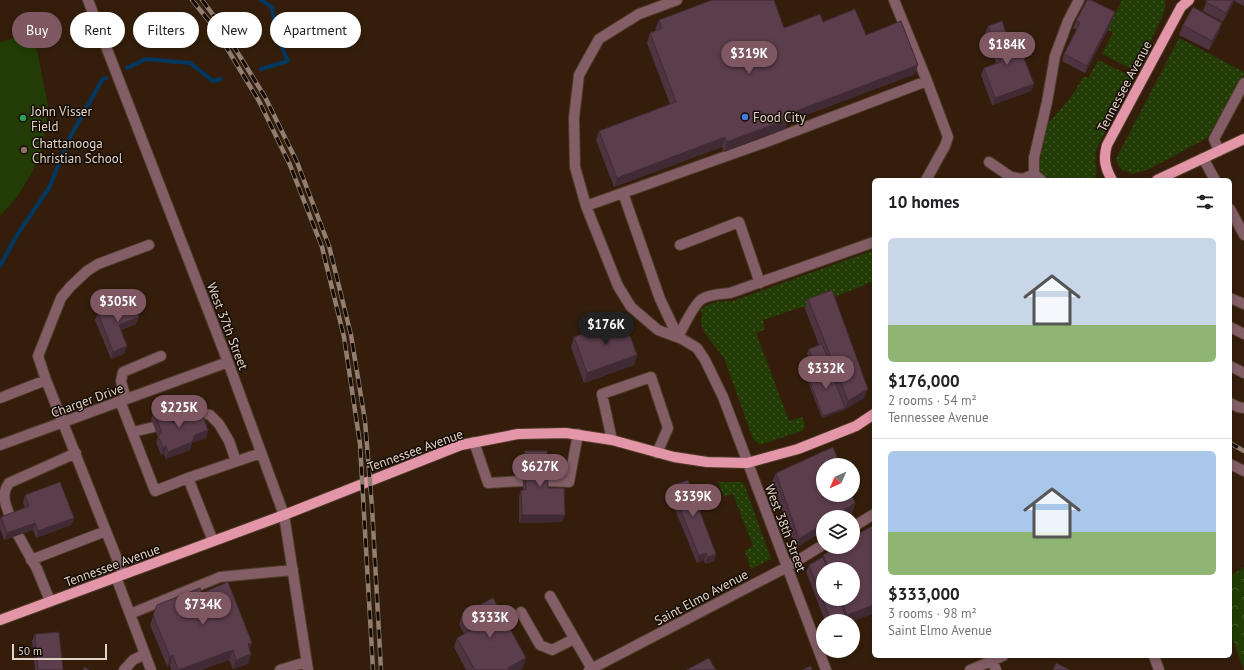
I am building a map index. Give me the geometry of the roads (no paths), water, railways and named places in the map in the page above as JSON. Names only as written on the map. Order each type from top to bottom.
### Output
[{"type":"main road","name":"Tennessee Avenue","points":[[1111,178],[1106,169],[1104,158],[1107,144],[1183,2]]},
{"type":"main road","points":[[1161,178],[1244,139]]},
{"type":"main road","name":"Tennessee Avenue","points":[[0,620],[284,515],[461,445],[518,434],[566,433],[612,440],[674,457],[707,462],[747,463],[798,449],[856,426],[872,415]]},
{"type":"street","name":"West 37th Street","points":[[88,0],[228,362],[284,515],[307,666]]},
{"type":"street","name":"West 38th Street","points":[[677,0],[639,14],[599,40],[579,75],[574,118],[575,166],[586,206],[618,286],[630,308],[658,330],[678,337],[697,348],[705,360],[723,397],[826,670]]},
{"type":"street","points":[[894,0],[948,137],[945,146],[927,178]]},
{"type":"street","points":[[1038,177],[1034,158],[1047,102],[1055,56],[1068,21],[1079,0]]},
{"type":"street","points":[[586,206],[759,144],[927,81]]},
{"type":"street","points":[[1219,151],[1214,139],[1244,83]]},
{"type":"street","points":[[1203,158],[1214,178]]},
{"type":"street","points":[[989,162],[1011,177],[1017,178]]},
{"type":"street","points":[[623,193],[660,299],[678,337]]},
{"type":"street","points":[[1232,213],[1244,235]]},
{"type":"street","points":[[680,245],[739,222],[760,283]]},
{"type":"street","points":[[678,337],[701,299],[717,294],[730,293],[872,243]]},
{"type":"street","points":[[149,245],[98,264],[87,271],[70,287],[61,298],[38,356],[106,532],[130,614],[150,670]]},
{"type":"street","points":[[1232,299],[1244,304]]},
{"type":"street","points":[[1232,328],[1244,334]]},
{"type":"street","points":[[161,356],[122,372],[121,382],[123,400],[133,432],[155,490],[261,453]]},
{"type":"street","name":"Charger Drive","points":[[0,446],[228,362]]},
{"type":"street","points":[[1232,367],[1244,372]]},
{"type":"street","points":[[612,440],[602,394],[650,377],[668,428],[657,453]]},
{"type":"street","points":[[0,398],[46,380]]},
{"type":"street","points":[[1232,404],[1244,408]]},
{"type":"street","points":[[165,420],[186,409],[210,415],[219,424],[229,441],[236,462]]},
{"type":"street","points":[[133,432],[144,430],[147,423],[153,424]]},
{"type":"street","points":[[545,481],[569,482],[578,434]]},
{"type":"street","points":[[474,442],[488,483],[523,481]]},
{"type":"street","points":[[11,519],[4,496],[9,483],[76,453]]},
{"type":"street","points":[[1232,465],[1244,471]]},
{"type":"street","points":[[188,478],[213,541]]},
{"type":"street","points":[[860,523],[872,515]]},
{"type":"street","points":[[31,560],[106,532]]},
{"type":"street","points":[[18,535],[37,569],[50,602]]},
{"type":"street","name":"Saint Elmo Avenue","points":[[591,669],[787,567],[816,549]]},
{"type":"street","points":[[130,614],[220,577],[293,570]]},
{"type":"street","points":[[550,596],[591,669]]},
{"type":"street","points":[[521,612],[540,646],[552,650],[574,639]]},
{"type":"street","points":[[124,670],[133,660],[145,654]]},
{"type":"street","points":[[970,670],[991,658],[996,670]]},
{"type":"street","points":[[1155,658],[1159,670]]},
{"type":"street","points":[[280,670],[307,666]]},
{"type":"waterway","points":[[261,0],[272,7],[276,35],[288,61],[261,69]]},
{"type":"waterway","points":[[127,68],[146,59],[190,63],[213,81],[221,79]]},
{"type":"waterway","points":[[0,266],[17,235],[49,188],[69,139],[102,80],[106,78]]},
{"type":"railway","points":[[192,0],[214,27],[259,101],[290,165],[322,247],[344,337],[360,444],[373,670]]},
{"type":"railway","points":[[202,0],[220,24],[265,97],[297,162],[329,246],[351,335],[365,421],[372,507],[381,670]]},
{"type":"railway","points":[[1232,444],[1244,451]]},
{"type":"place","name":"Food City","points":[[745,117]]},
{"type":"place","name":"John Visser Field","points":[[23,118]]},
{"type":"place","name":"Chattanooga Christian School","points":[[24,150]]}]
